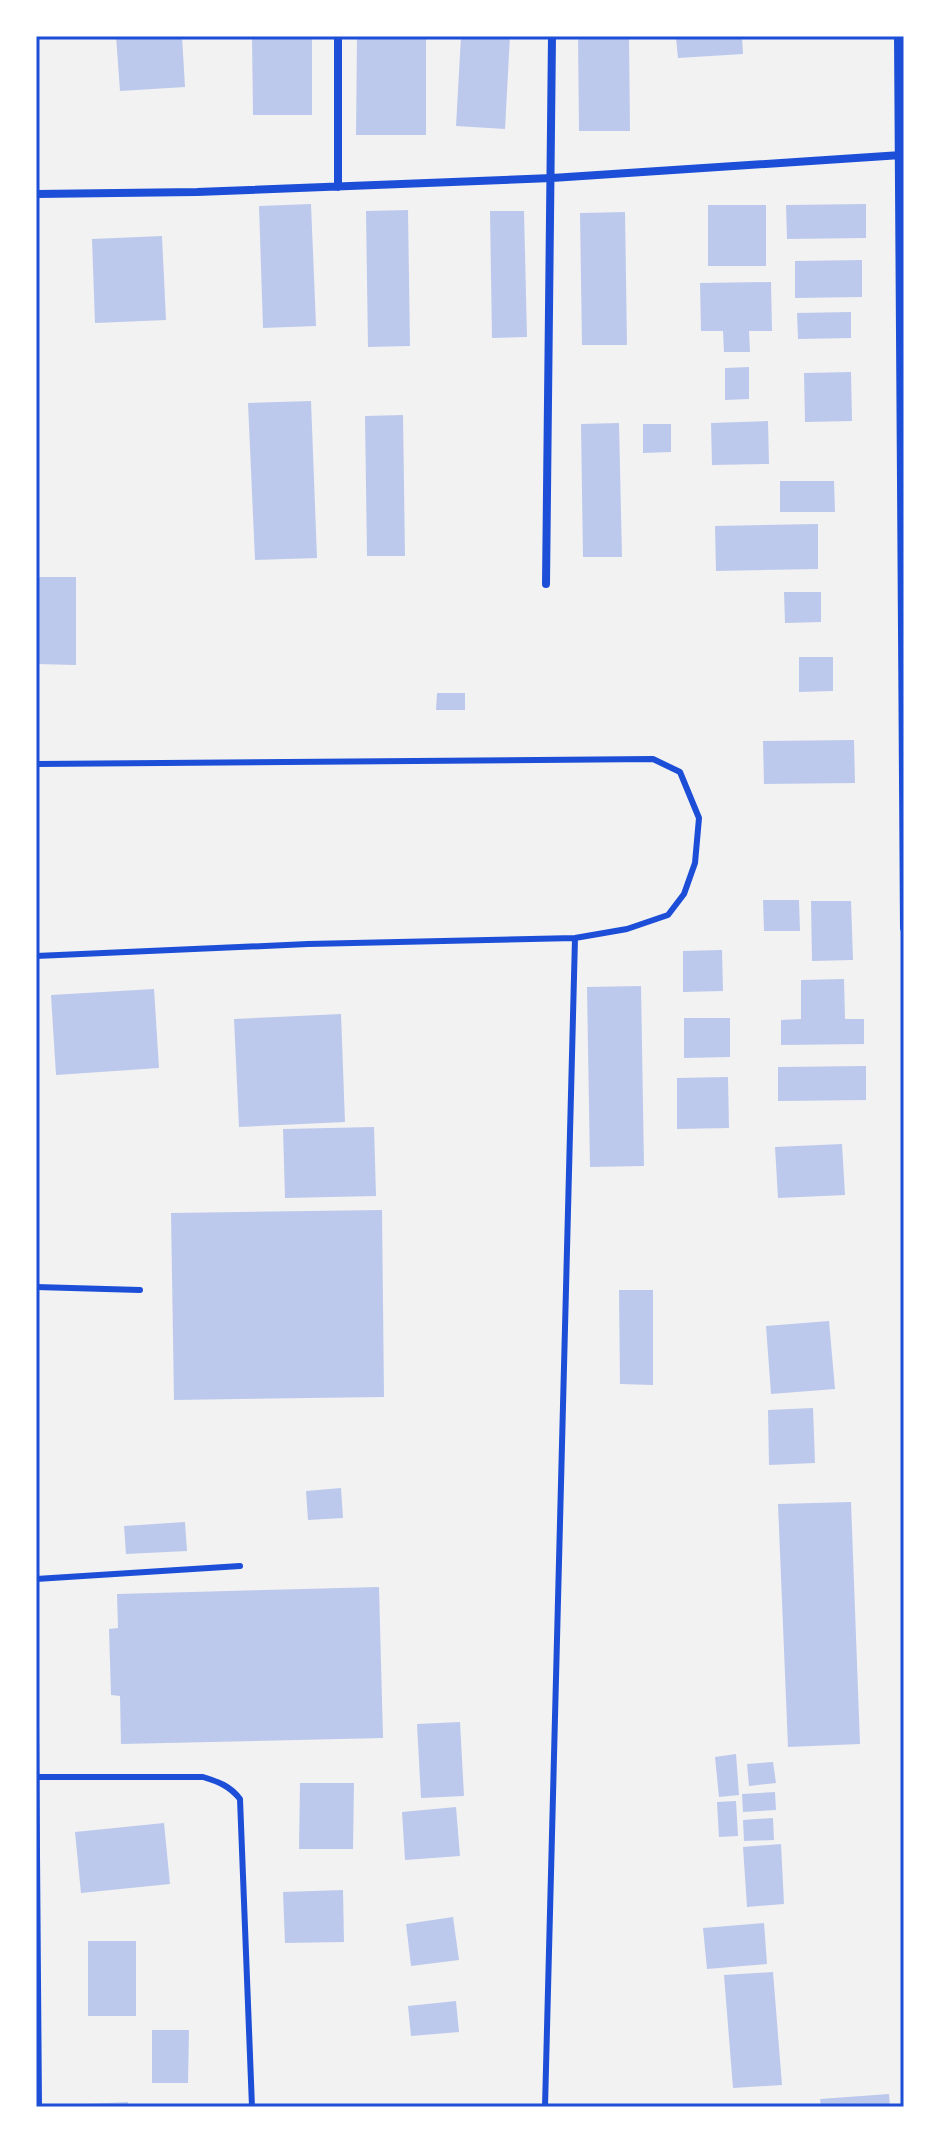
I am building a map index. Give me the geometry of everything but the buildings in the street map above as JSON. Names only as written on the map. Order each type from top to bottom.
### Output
[{"type":"street","points":[[338,36],[338,187]]},
{"type":"street","points":[[546,584],[552,36]]},
{"type":"street","points":[[898,36],[904,928]]},
{"type":"street","points":[[36,194],[197,192],[552,178],[901,155]]},
{"type":"lane","points":[[36,764],[653,759],[680,772],[699,818],[695,863],[684,894],[668,915],[627,929],[575,938],[308,944],[36,956]]},
{"type":"lane","points":[[545,2107],[575,938]]},
{"type":"lane","points":[[36,1287],[140,1290]]},
{"type":"lane","points":[[36,1579],[240,1566]]},
{"type":"lane","points":[[36,1728],[39,2107]]},
{"type":"lane","points":[[37,1771],[203,1777],[222,1783],[240,1799],[252,2107]]}]
